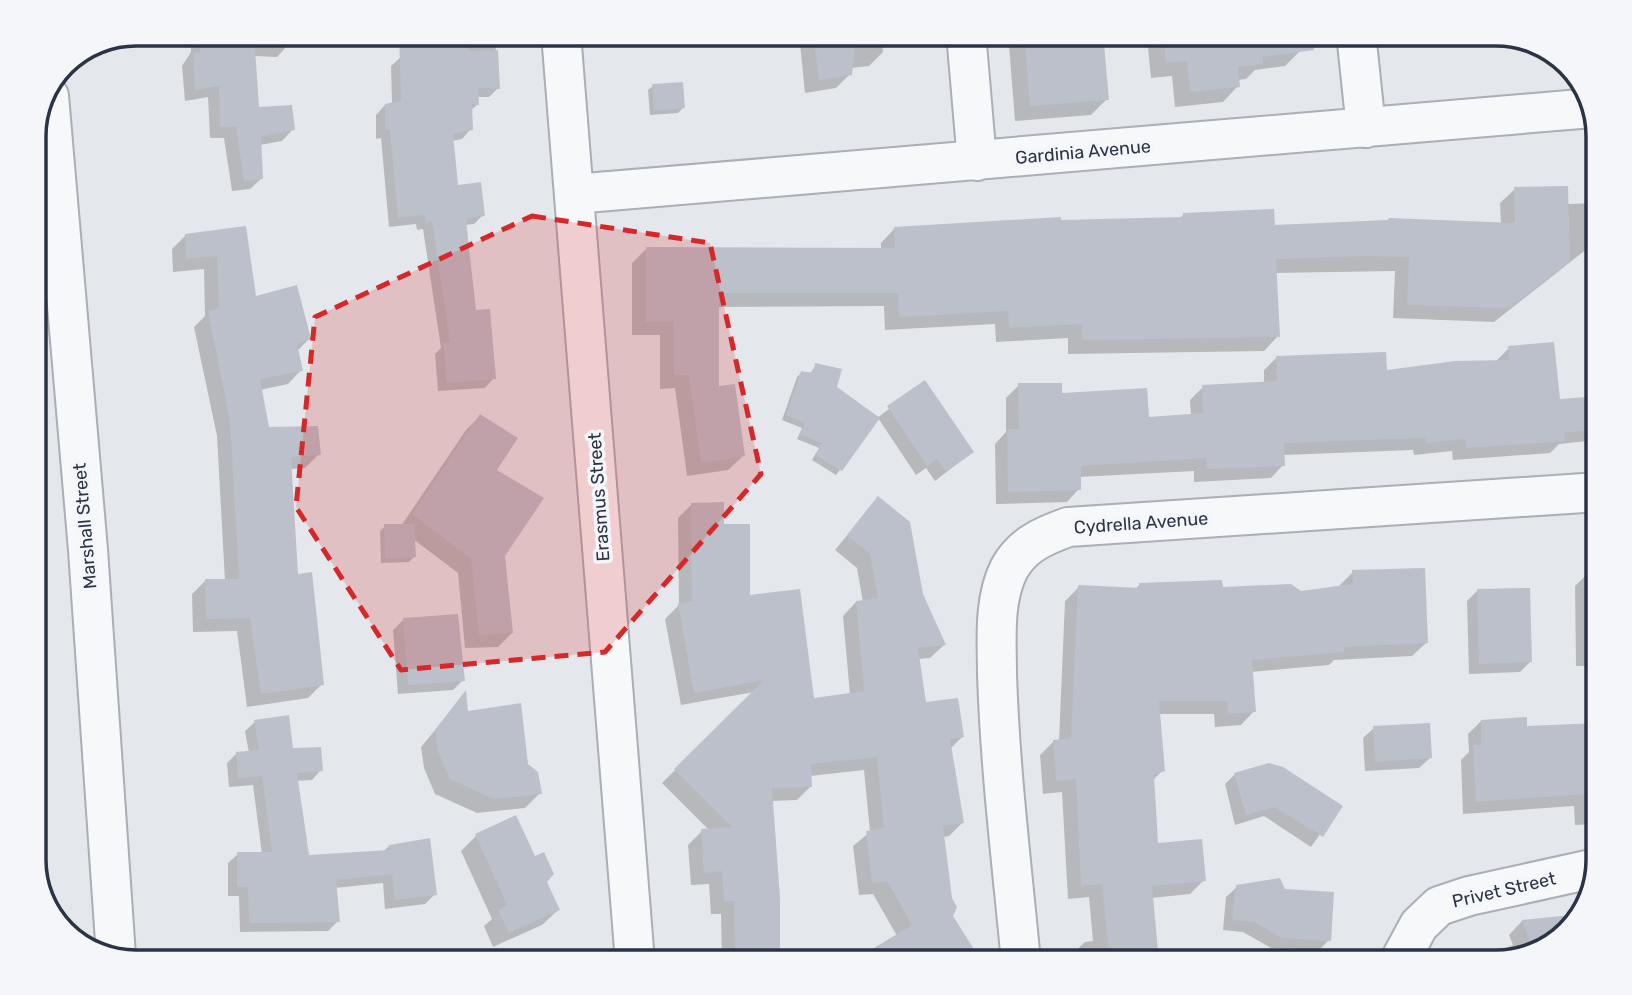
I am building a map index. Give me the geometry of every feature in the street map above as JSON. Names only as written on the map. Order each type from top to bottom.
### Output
[{"type":"street","name":"Erasmus Street","points":[[562,46],[634,950]]},
{"type":"street","points":[[967,46],[977,161]]},
{"type":"street","points":[[1357,46],[1366,128]]},
{"type":"street","name":"Marshall Street","points":[[50,109],[86,536],[115,947]]},
{"type":"street","name":"Gardinia Avenue","points":[[574,194],[1582,109]]},
{"type":"street","name":"Cydrella Avenue","points":[[1020,950],[999,722],[996,629],[1008,572],[1019,553],[1042,537],[1068,527],[1586,493]]},
{"type":"street","name":"Privet Street","points":[[1405,950],[1419,925],[1439,906],[1469,896],[1586,870]]},
{"type":"highlighted area","points":[[532,216],[710,243],[761,474],[605,652],[401,670],[296,507],[315,317]]},
{"type":"building","points":[[201,46],[255,46],[259,107],[292,105],[295,130],[261,136],[263,179],[244,181],[236,127],[220,127],[219,86],[195,90],[193,53],[200,52]]},
{"type":"building","points":[[399,46],[468,46],[469,51],[498,50],[500,89],[478,88],[479,105],[472,104],[473,130],[453,134],[458,185],[481,182],[485,216],[466,218],[476,310],[490,309],[496,379],[447,383],[443,343],[450,342],[432,221],[426,222],[425,215],[398,218],[390,130],[385,130],[385,104],[401,101]]},
{"type":"building","points":[[815,46],[855,46],[852,75],[819,80]]},
{"type":"building","points":[[1025,46],[1104,46],[1109,100],[1030,106]]},
{"type":"building","points":[[1164,46],[1314,46],[1314,50],[1263,57],[1263,64],[1238,67],[1240,87],[1190,92],[1187,61],[1166,63]]},
{"type":"building","points":[[683,82],[685,108],[654,111],[652,84]]},
{"type":"building","points":[[1568,186],[1570,261],[1510,308],[1407,305],[1409,257],[1276,259],[1280,337],[1082,340],[1082,324],[1009,328],[1008,311],[899,317],[898,293],[719,293],[719,386],[735,384],[745,456],[701,463],[689,375],[674,375],[674,321],[646,322],[646,247],[895,248],[894,227],[1061,217],[1061,220],[1183,217],[1183,213],[1274,209],[1275,225],[1389,218],[1515,223],[1514,187]]},
{"type":"building","points":[[246,226],[256,296],[297,285],[311,339],[297,344],[303,371],[260,379],[269,427],[318,426],[321,455],[291,457],[298,574],[312,572],[324,685],[261,694],[250,618],[206,619],[205,579],[239,579],[230,421],[208,311],[219,308],[217,256],[186,259],[185,234]]},
{"type":"building","points":[[1554,342],[1560,399],[1586,397],[1586,430],[1564,433],[1565,441],[1466,448],[1465,439],[1426,443],[1425,438],[1284,443],[1285,466],[1206,469],[1206,458],[1081,466],[1081,490],[1008,492],[1007,429],[1019,429],[1018,383],[1062,383],[1062,393],[1147,388],[1149,417],[1203,413],[1202,385],[1277,381],[1276,356],[1386,352],[1387,370],[1455,361],[1509,360],[1508,346]]},
{"type":"building","points":[[815,363],[842,369],[837,387],[880,418],[842,471],[815,455],[822,443],[800,434],[805,423],[786,415],[801,371],[814,373]]},
{"type":"building","points":[[925,380],[974,452],[946,472],[937,459],[927,466],[887,406]]},
{"type":"building","points":[[480,414],[518,438],[497,470],[544,498],[505,556],[513,633],[479,635],[471,559],[412,514]]},
{"type":"building","points":[[878,496],[910,522],[923,594],[946,645],[918,648],[926,702],[958,698],[964,737],[950,739],[964,823],[943,826],[952,898],[957,907],[953,916],[974,950],[871,950],[912,925],[887,881],[872,883],[866,831],[884,828],[877,757],[811,764],[812,787],[772,788],[780,898],[780,950],[735,950],[734,901],[724,901],[722,871],[704,873],[701,829],[732,827],[674,769],[764,680],[694,693],[678,604],[692,601],[691,503],[724,502],[724,524],[750,524],[750,595],[800,589],[814,698],[864,691],[856,601],[878,598],[870,554],[847,535]]},
{"type":"building","points":[[384,524],[414,524],[416,557],[385,559]]},
{"type":"building","points":[[1425,568],[1428,643],[1344,647],[1344,652],[1252,660],[1256,712],[1228,714],[1227,701],[1159,701],[1165,771],[1154,775],[1158,843],[1202,839],[1206,881],[1152,886],[1158,950],[1109,950],[1102,884],[1081,886],[1076,779],[1056,781],[1053,740],[1071,738],[1078,585],[1140,588],[1139,583],[1222,580],[1223,587],[1291,584],[1301,591],[1353,584],[1352,570]]},
{"type":"building","points":[[1530,588],[1532,662],[1479,664],[1477,589]]},
{"type":"building","points":[[458,614],[465,681],[408,685],[403,618]]},
{"type":"building","points":[[466,690],[468,711],[521,703],[528,764],[538,772],[542,794],[493,799],[450,779],[438,752],[435,730]]},
{"type":"building","points":[[289,715],[293,748],[321,747],[323,771],[297,773],[309,855],[389,850],[389,845],[430,838],[437,895],[395,900],[392,874],[336,880],[340,922],[249,923],[248,887],[237,887],[237,852],[272,852],[262,776],[238,778],[236,752],[259,750],[254,720]]},
{"type":"building","points":[[1527,717],[1527,726],[1586,724],[1586,794],[1476,802],[1473,745],[1481,745],[1481,720]]},
{"type":"building","points":[[1430,723],[1432,758],[1375,762],[1373,726]]},
{"type":"building","points":[[1269,763],[1283,767],[1343,806],[1323,837],[1275,807],[1246,815],[1234,773]]},
{"type":"building","points":[[516,815],[535,856],[544,852],[554,874],[547,882],[560,910],[509,933],[498,910],[507,905],[475,834]]},
{"type":"building","points":[[1280,878],[1285,889],[1334,892],[1331,941],[1282,938],[1254,922],[1232,920],[1236,885]]},
{"type":"building","points":[[1567,916],[1551,931],[1531,943],[1522,920]]}]
